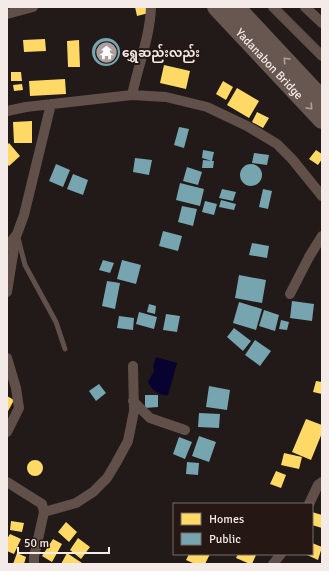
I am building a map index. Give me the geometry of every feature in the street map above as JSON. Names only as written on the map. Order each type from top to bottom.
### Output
[{"type":"highway","name":"Yadanabon Bridge","points":[[216,7],[322,120]]},
{"type":"highway","name":"Yadanabon Bridge","points":[[236,7],[322,99]]},
{"type":"street","points":[[7,14],[33,7]]},
{"type":"street","points":[[132,95],[145,46],[150,22],[151,7]]},
{"type":"street","points":[[273,7],[322,56]]},
{"type":"street","points":[[305,7],[322,23]]},
{"type":"street","points":[[7,111],[26,107],[132,95],[166,97],[206,107],[247,126],[277,144],[292,159],[322,196]]},
{"type":"street","points":[[7,292],[17,234],[24,216],[51,104]]},
{"type":"street","points":[[7,247],[17,234]]},
{"type":"street","points":[[290,294],[309,257],[322,236]]},
{"type":"street","points":[[7,358],[16,388],[19,408],[7,432]]},
{"type":"street","points":[[44,512],[76,503],[93,492],[107,478],[128,441],[134,411],[133,366]]},
{"type":"street","points":[[133,401],[150,418],[185,430]]},
{"type":"street","points":[[7,482],[42,504],[44,512],[34,557],[34,564]]},
{"type":"street","points":[[309,503],[318,485],[322,482]]},
{"type":"street","points":[[273,564],[280,555]]},
{"type":"lane","points":[[17,234],[25,265],[56,322],[65,349]]},
{"type":"shaded area","points":[[156,357],[177,363],[168,395],[162,395],[156,392],[148,382],[154,371],[153,366]]},
{"type":"building: Homes","points":[[135,7],[148,7],[149,13],[137,16]]},
{"type":"building: Homes","points":[[45,39],[46,51],[24,52],[23,40]]},
{"type":"building: Homes","points":[[79,40],[80,67],[68,67],[67,41]]},
{"type":"building: Homes","points":[[164,65],[190,71],[186,89],[160,83]]},
{"type":"building: Homes","points":[[11,72],[21,72],[22,81],[11,81]]},
{"type":"building: Homes","points":[[65,79],[66,94],[30,96],[29,81]]},
{"type":"building: Homes","points":[[223,81],[233,87],[226,100],[216,94]]},
{"type":"building: Homes","points":[[22,84],[23,90],[14,91],[13,85]]},
{"type":"building: Homes","points":[[237,88],[259,101],[249,118],[227,105]]},
{"type":"building: Homes","points":[[257,112],[269,118],[263,128],[252,122]]},
{"type":"building: Homes","points":[[32,121],[32,143],[14,143],[13,122]]},
{"type":"building: Homes","points":[[9,143],[20,156],[9,166],[7,164],[7,145]]},
{"type":"building: Homes","points":[[316,150],[322,154],[322,159],[318,165],[309,159]]},
{"type":"building: Homes","points":[[316,381],[322,382],[322,394],[313,392]]},
{"type":"building: Homes","points":[[7,396],[14,400],[7,413]]},
{"type":"building: Homes","points":[[306,419],[322,425],[322,433],[311,460],[292,452]]},
{"type":"building: Homes","points":[[284,453],[302,457],[299,469],[281,465]]},
{"type":"building: Homes","points":[[32,460],[38,460],[43,465],[41,474],[38,476],[32,476],[27,471],[27,465]]},
{"type":"building: Homes","points":[[276,471],[286,475],[281,488],[270,484]]},
{"type":"building: Homes","points":[[313,512],[322,515],[322,528],[313,525]]},
{"type":"building: Homes","points":[[11,521],[24,523],[22,532],[10,530]]},
{"type":"building: Homes","points":[[66,522],[77,532],[69,542],[58,532]]},
{"type":"building: Homes","points":[[10,534],[21,539],[14,554],[7,551],[7,539]]},
{"type":"building: Homes","points":[[78,538],[90,547],[81,559],[70,550]]},
{"type":"building: Homes","points":[[53,539],[62,544],[52,562],[42,556]]},
{"type":"building: Homes","points":[[313,543],[322,547],[318,560],[307,555],[313,555]]},
{"type":"building: Homes","points":[[17,553],[26,557],[24,564],[13,564]]},
{"type":"building: Homes","points":[[67,553],[82,563],[82,564],[61,564]]},
{"type":"building: Homes","points":[[188,555],[210,555],[205,564],[195,564],[186,560]]},
{"type":"building: Homes","points":[[238,555],[256,555],[252,564],[236,558]]},
{"type":"building: Public","name":"ရွှေဆည်းလည်း","points":[[106,38],[116,42],[120,52],[116,62],[106,66],[96,62],[92,52],[96,42]]},
{"type":"building: Public","points":[[179,127],[189,129],[184,148],[174,145]]},
{"type":"building: Public","points":[[203,150],[214,152],[212,161],[202,158]]},
{"type":"building: Public","points":[[254,153],[269,155],[267,165],[252,163]]},
{"type":"building: Public","points":[[135,158],[152,160],[149,175],[133,172]]},
{"type":"building: Public","points":[[203,160],[214,161],[213,168],[202,168]]},
{"type":"building: Public","points":[[56,164],[70,170],[63,187],[49,181]]},
{"type":"building: Public","points":[[251,164],[259,167],[262,175],[259,183],[251,186],[243,183],[240,175],[243,167]]},
{"type":"building: Public","points":[[187,167],[202,172],[198,185],[183,181]]},
{"type":"building: Public","points":[[73,174],[88,180],[83,195],[67,189]]},
{"type":"building: Public","points":[[180,183],[204,189],[200,206],[176,200]]},
{"type":"building: Public","points":[[222,189],[236,192],[233,201],[219,198]]},
{"type":"building: Public","points":[[263,189],[272,191],[268,209],[259,207]]},
{"type":"building: Public","points":[[221,200],[236,204],[234,210],[219,207]]},
{"type":"building: Public","points":[[205,201],[217,204],[214,215],[202,212]]},
{"type":"building: Public","points":[[182,206],[197,209],[193,226],[178,222]]},
{"type":"building: Public","points":[[163,231],[182,236],[178,251],[159,246]]},
{"type":"building: Public","points":[[252,243],[269,246],[267,258],[249,255]]},
{"type":"building: Public","points":[[103,260],[114,263],[110,273],[99,270]]},
{"type":"building: Public","points":[[122,260],[141,265],[136,284],[117,279]]},
{"type":"building: Public","points":[[239,275],[266,280],[262,303],[235,298]]},
{"type":"building: Public","points":[[107,281],[120,283],[115,309],[102,306]]},
{"type":"building: Public","points":[[292,301],[314,304],[312,321],[290,318]]},
{"type":"building: Public","points":[[239,302],[262,309],[256,330],[233,323]]},
{"type":"building: Public","points":[[149,304],[156,306],[155,314],[147,312]]},
{"type":"building: Public","points":[[264,310],[279,315],[275,331],[259,326]]},
{"type":"building: Public","points":[[139,312],[157,317],[154,329],[136,324]]},
{"type":"building: Public","points":[[166,314],[180,316],[177,332],[163,330]]},
{"type":"building: Public","points":[[119,316],[134,318],[133,330],[117,328]]},
{"type":"building: Public","points":[[281,320],[289,322],[287,330],[279,329]]},
{"type":"building: Public","points":[[234,328],[251,341],[243,351],[227,337]]},
{"type":"building: Public","points":[[255,340],[271,351],[260,366],[245,355]]},
{"type":"building: Public","points":[[99,384],[106,393],[96,401],[89,391]]},
{"type":"building: Public","points":[[209,386],[230,390],[227,410],[206,407]]},
{"type":"building: Public","points":[[145,395],[158,395],[158,407],[145,408]]},
{"type":"building: Public","points":[[199,413],[220,414],[219,428],[198,427]]},
{"type":"building: Public","points":[[199,436],[216,442],[209,462],[192,456]]},
{"type":"building: Public","points":[[179,437],[192,442],[185,459],[173,454]]},
{"type":"building: Public","points":[[187,462],[199,463],[198,475],[186,474]]},
{"type":"place","name":"ရွှေဆည်းလည်း","points":[[106,53]]}]
